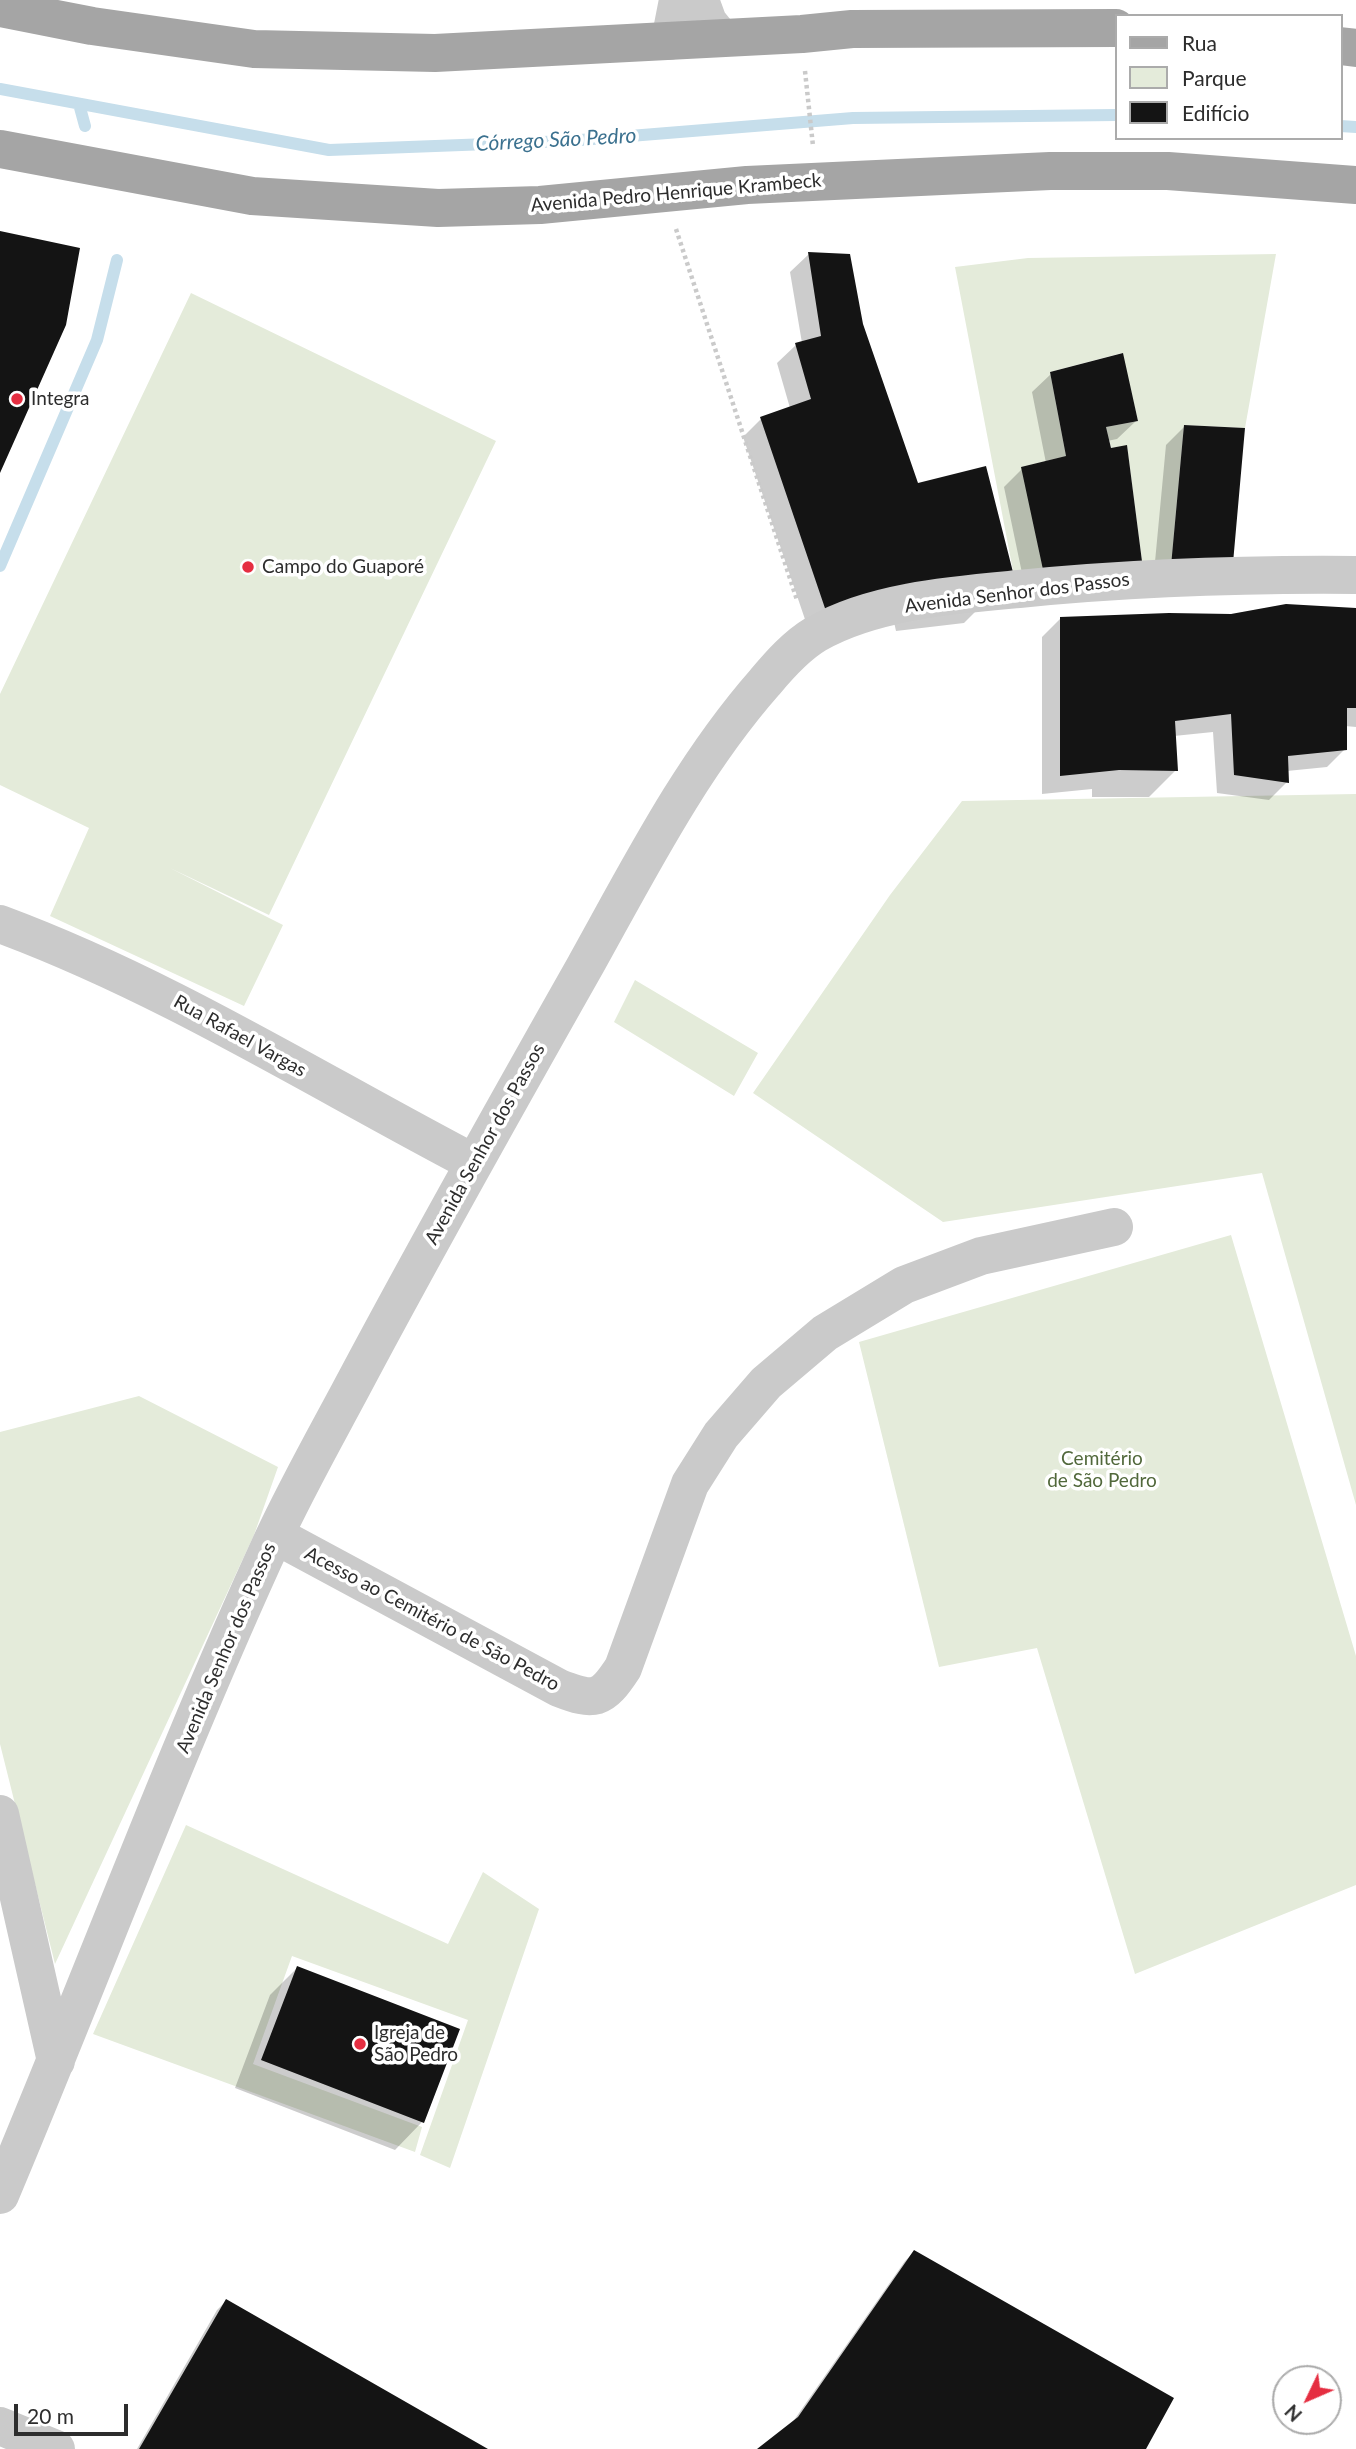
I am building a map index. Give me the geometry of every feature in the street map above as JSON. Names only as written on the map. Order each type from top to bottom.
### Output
[{"type":"main road","points":[[0,8],[92,26],[254,49],[435,53],[852,29],[1114,28]]},
{"type":"main road","name":"Avenida Pedro Henrique Krambeck","points":[[0,149],[252,196],[438,208],[540,205],[747,184],[1050,171],[1168,171],[1356,185]]},
{"type":"street","points":[[670,41],[678,0]]},
{"type":"street","points":[[700,0],[708,22],[721,38]]},
{"type":"street","name":"Avenida Senhor dos Passos","points":[[0,2195],[57,2061],[153,1815],[275,1535],[474,1163],[654,843],[729,722],[780,663],[809,638],[833,625],[887,608],[944,597],[1093,581],[1189,576],[1356,575]]},
{"type":"street","name":"Rua Rafael Vargas","points":[[0,924],[37,937],[162,994],[474,1163]]},
{"type":"street","name":"Acesso ao Cemitério de São Pedro","points":[[275,1535],[559,1688],[579,1696],[597,1696],[611,1687],[623,1668],[690,1484],[721,1435],[766,1383],[825,1333],[904,1285],[981,1255],[1114,1227]]},
{"type":"street","points":[[0,1814],[57,2061]]},
{"type":"street","points":[[0,2426],[56,2449]]},
{"type":"path","points":[[806,83],[814,157]]},
{"type":"path","points":[[664,192],[809,638]]},
{"type":"green space","points":[[1276,254],[1245,428],[1184,425],[1171,566],[1143,569],[1127,446],[1111,448],[1106,427],[1138,421],[1122,353],[1050,372],[1066,456],[1022,467],[1045,579],[1014,576],[955,267],[1028,258]]},
{"type":"green space","name":"Campo do Guaporé","points":[[191,293],[496,441],[269,915],[170,868],[283,925],[244,1006],[50,916],[89,828],[0,785],[0,694]]},
{"type":"green space","points":[[1356,794],[1356,1505],[1262,1173],[943,1222],[753,1093],[890,895],[962,801]]},
{"type":"green space","points":[[635,980],[758,1053],[734,1096],[614,1022]]},
{"type":"green space","name":"Cemitério de São Pedro","points":[[1231,1235],[1356,1656],[1356,1885],[1135,1974],[1037,1648],[939,1667],[859,1342]]},
{"type":"green space","points":[[139,1396],[278,1467],[254,1535],[55,1964],[0,1744],[0,1432]]},
{"type":"green space","points":[[186,1825],[448,1944],[483,1872],[539,1909],[450,2168],[420,2155],[468,2020],[292,1956],[253,2064],[422,2127],[415,2152],[93,2034]]},
{"type":"building","name":"Integra","points":[[0,231],[80,248],[66,325],[0,473]]},
{"type":"building","points":[[808,252],[850,254],[863,324],[918,483],[986,466],[1014,576],[829,620],[760,417],[811,399],[795,343],[821,336]]},
{"type":"building","points":[[1123,353],[1138,421],[1106,427],[1111,448],[1127,445],[1143,569],[1045,579],[1021,467],[1066,456],[1050,372]]},
{"type":"building","points":[[1184,425],[1245,428],[1233,563],[1171,566]]},
{"type":"building","points":[[1286,604],[1356,608],[1356,708],[1347,708],[1347,750],[1288,756],[1289,783],[1234,775],[1231,714],[1175,721],[1178,771],[1119,770],[1060,776],[1060,617],[1231,614]]},
{"type":"building","name":"Igreja de São Pedro","points":[[297,1966],[460,2029],[424,2123],[261,2060]]},
{"type":"building","points":[[914,2250],[1174,2398],[1146,2449],[757,2449],[798,2417]]},
{"type":"building","points":[[226,2299],[488,2449],[139,2449]]},
{"type":"waterway","name":"Córrego São Pedro","points":[[0,89],[329,150],[568,141],[853,118],[1114,115]]},
{"type":"waterway","points":[[79,104],[85,126]]},
{"type":"waterway","name":"Córrego São Pedro","points":[[1342,126],[1356,127]]},
{"type":"waterway","points":[[0,566],[97,340],[117,260]]},
{"type":"place","name":"Integra","points":[[17,399]]},
{"type":"place","name":"Campo do Guaporé","points":[[248,567]]},
{"type":"place","name":"Igreja de São Pedro","points":[[360,2044]]}]
